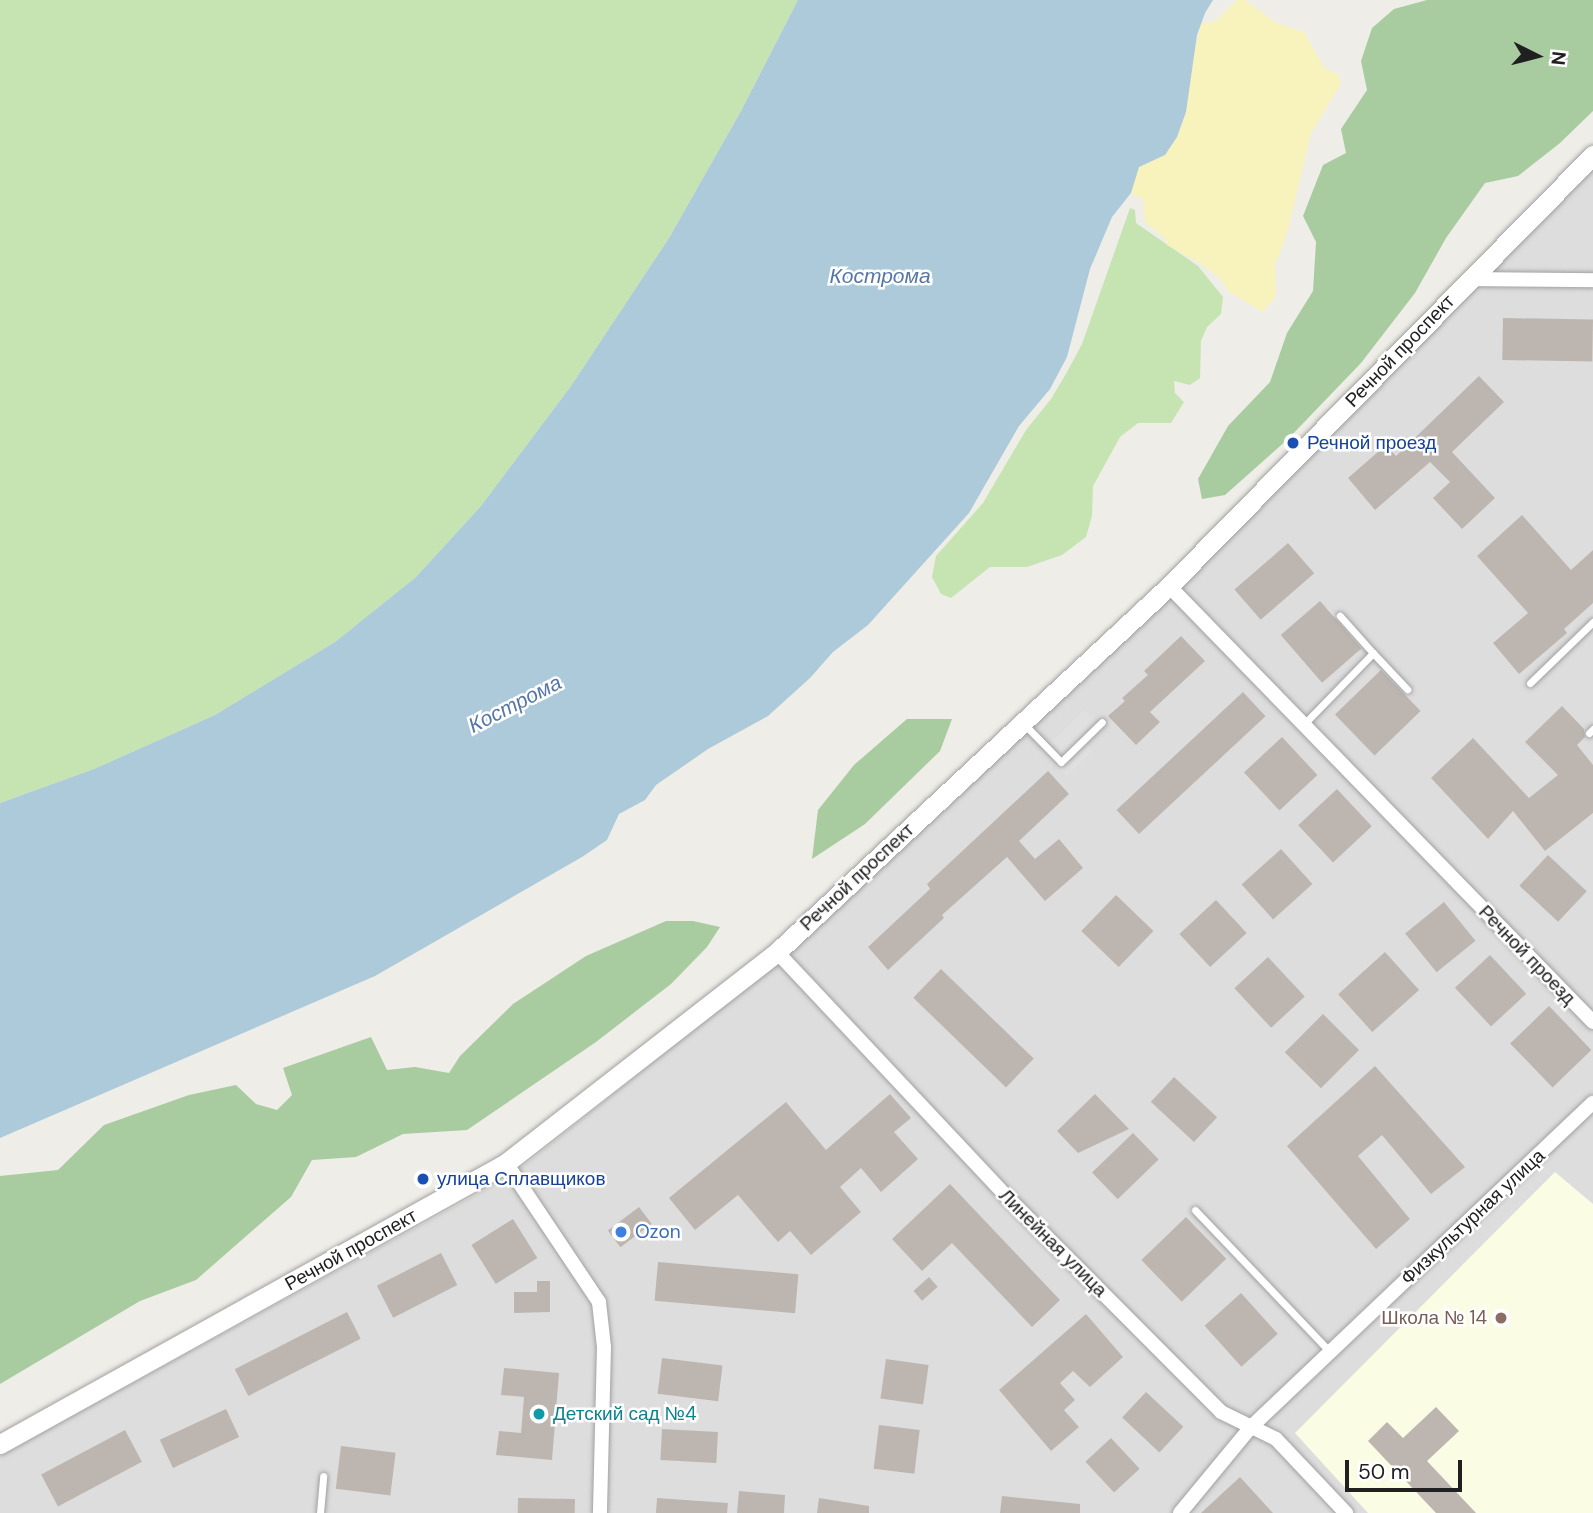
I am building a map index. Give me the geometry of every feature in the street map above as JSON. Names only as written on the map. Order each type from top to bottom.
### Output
[{"type":"street","name":"Речной проспект","points":[[0,1444],[506,1163],[777,952],[1169,586],[1593,155]]},
{"type":"street","points":[[1470,279],[1593,280]]},
{"type":"street","name":"Речной проезд","points":[[1169,586],[1593,1022]]},
{"type":"street","name":"Линейная улица","points":[[777,952],[1007,1196],[1221,1412],[1276,1438],[1346,1513]]},
{"type":"street","name":"Физкультурная улица","points":[[1180,1513],[1251,1427],[1593,1103]]},
{"type":"street","points":[[506,1163],[599,1302],[604,1347],[600,1513]]},
{"type":"lane","points":[[1339,616],[1407,689]]},
{"type":"lane","points":[[1530,683],[1593,622]]},
{"type":"lane","points":[[1304,724],[1373,653]]},
{"type":"lane","points":[[1023,723],[1061,762],[1102,723]]},
{"type":"lane","points":[[1195,1210],[1331,1352]]},
{"type":"lane","points":[[320,1513],[323,1476]]},
{"type":"shaded area","points":[[1593,167],[1593,1513],[0,1513],[0,1456],[512,1175],[784,958]]},
{"type":"shaded area","points":[[1084,710],[1100,728],[1086,743],[1092,751],[1067,776],[1041,753]]},
{"type":"shaded area","name":"Школа № 14","points":[[1555,1172],[1593,1204],[1593,1513],[1368,1513],[1295,1433]]},
{"type":"green space","points":[[0,0],[798,0],[741,111],[669,238],[571,386],[481,506],[416,577],[335,642],[215,715],[94,769],[0,803]]},
{"type":"green space","points":[[1427,0],[1593,0],[1593,111],[1560,143],[1518,176],[1485,183],[1446,238],[1415,293],[1361,363],[1288,439],[1225,495],[1202,499],[1198,479],[1228,426],[1270,382],[1287,333],[1313,291],[1316,242],[1303,216],[1323,165],[1346,153],[1341,129],[1367,90],[1361,61],[1372,28],[1394,9]]},
{"type":"green space","points":[[1130,208],[1135,210],[1136,223],[1198,266],[1223,297],[1221,314],[1207,327],[1201,341],[1200,378],[1190,385],[1174,381],[1175,393],[1184,402],[1171,423],[1138,423],[1120,437],[1093,486],[1092,516],[1086,537],[1062,555],[1027,567],[990,567],[951,598],[941,594],[932,577],[936,556],[983,503],[1026,430],[1051,399],[1067,372],[1082,344]]},
{"type":"green space","points":[[907,719],[952,719],[940,751],[865,824],[812,859],[818,810],[854,765]]},
{"type":"green space","points":[[666,921],[693,921],[720,927],[707,947],[671,984],[596,1042],[467,1130],[403,1134],[356,1157],[312,1160],[291,1197],[196,1280],[140,1301],[0,1384],[0,1176],[58,1170],[104,1125],[189,1095],[236,1085],[256,1104],[277,1110],[292,1095],[283,1068],[371,1037],[387,1070],[415,1067],[449,1073],[460,1056],[513,1004],[586,956]]},
{"type":"sand","points":[[1237,0],[1245,0],[1276,23],[1304,32],[1324,68],[1338,74],[1341,84],[1311,133],[1288,230],[1275,266],[1276,296],[1263,312],[1228,291],[1220,278],[1195,260],[1167,245],[1165,238],[1145,222],[1143,199],[1131,193],[1139,167],[1165,155],[1186,112],[1190,70],[1201,24],[1216,21]]},
{"type":"water","name":"Кострома","points":[[798,0],[1213,0],[1197,35],[1186,112],[1177,137],[1165,155],[1139,167],[1131,193],[1112,217],[1090,269],[1067,357],[1050,389],[1019,426],[969,513],[868,625],[833,652],[810,678],[768,716],[708,749],[656,785],[645,800],[619,814],[607,840],[582,857],[375,976],[0,1138],[0,803],[94,769],[215,715],[335,642],[416,577],[481,506],[571,386],[669,238],[741,111]]},
{"type":"building","points":[[1503,318],[1593,320],[1592,362],[1502,360]]},
{"type":"building","points":[[1479,376],[1504,402],[1452,452],[1495,498],[1462,529],[1433,498],[1450,482],[1430,462],[1375,510],[1348,478],[1386,445],[1396,456]]},
{"type":"building","points":[[1522,515],[1571,570],[1593,550],[1593,603],[1564,629],[1567,633],[1519,674],[1493,643],[1528,613],[1477,556]]},
{"type":"building","points":[[1288,543],[1314,573],[1261,620],[1234,590]]},
{"type":"building","points":[[1320,601],[1361,649],[1322,683],[1281,635]]},
{"type":"building","points":[[1181,636],[1205,661],[1150,712],[1160,722],[1136,745],[1108,716],[1125,701],[1122,698],[1148,675],[1144,671]]},
{"type":"building","points":[[1381,670],[1421,711],[1375,755],[1335,714]]},
{"type":"building","points":[[1243,692],[1266,716],[1139,834],[1116,810]]},
{"type":"building","points":[[1562,706],[1584,729],[1585,737],[1577,745],[1593,765],[1593,813],[1545,851],[1513,811],[1488,839],[1431,778],[1473,738],[1529,798],[1558,775],[1525,742]]},
{"type":"building","points":[[1282,737],[1317,775],[1279,810],[1244,772]]},
{"type":"building","points":[[1048,771],[1069,794],[1019,841],[1035,859],[1059,839],[1083,868],[1045,901],[1007,857],[942,915],[944,918],[888,970],[868,947],[930,889],[927,884]]},
{"type":"building","points":[[1337,789],[1372,826],[1333,862],[1298,825]]},
{"type":"building","points":[[1281,849],[1312,884],[1273,919],[1242,884]]},
{"type":"building","points":[[1548,855],[1587,891],[1558,922],[1519,886]]},
{"type":"building","points":[[1116,895],[1153,931],[1119,967],[1081,931]]},
{"type":"building","points":[[1216,900],[1247,933],[1210,967],[1179,934]]},
{"type":"building","points":[[1444,902],[1475,941],[1437,972],[1405,933]]},
{"type":"building","points":[[1385,952],[1419,990],[1372,1032],[1338,994]]},
{"type":"building","points":[[1490,955],[1526,994],[1491,1026],[1455,988]]},
{"type":"building","points":[[1268,957],[1305,996],[1271,1028],[1234,988]]},
{"type":"building","points":[[941,969],[1034,1059],[1006,1087],[913,998]]},
{"type":"building","points":[[1549,1006],[1591,1050],[1553,1087],[1510,1044]]},
{"type":"building","points":[[1323,1014],[1359,1050],[1321,1088],[1285,1052]]},
{"type":"building","points":[[1375,1066],[1465,1167],[1431,1194],[1382,1135],[1358,1156],[1410,1219],[1376,1249],[1287,1146]]},
{"type":"building","points":[[1174,1077],[1217,1117],[1194,1142],[1151,1102]]},
{"type":"building","points":[[890,1094],[911,1118],[894,1132],[918,1159],[881,1192],[861,1168],[840,1187],[861,1212],[811,1255],[790,1231],[778,1242],[738,1195],[695,1230],[669,1198],[786,1102],[826,1150]]},
{"type":"building","points":[[1095,1094],[1129,1129],[1078,1153],[1057,1131]]},
{"type":"building","points":[[1133,1133],[1159,1160],[1118,1199],[1092,1173]]},
{"type":"building","points":[[950,1184],[1060,1300],[1032,1327],[952,1243],[922,1271],[892,1239]]},
{"type":"building","points":[[639,1207],[652,1224],[620,1247],[608,1230]]},
{"type":"building","points":[[1186,1217],[1226,1259],[1182,1302],[1141,1260]]},
{"type":"building","points":[[513,1219],[537,1258],[496,1284],[471,1245]]},
{"type":"building","points":[[441,1253],[457,1285],[393,1318],[377,1286]]},
{"type":"building","points":[[658,1262],[798,1274],[795,1313],[655,1301]]},
{"type":"building","points":[[929,1277],[938,1287],[922,1301],[913,1291]]},
{"type":"building","points":[[537,1281],[550,1281],[550,1312],[514,1313],[514,1292],[537,1292]]},
{"type":"building","points":[[1241,1293],[1278,1334],[1241,1367],[1205,1326]]},
{"type":"building","points":[[347,1312],[361,1339],[248,1396],[235,1369]]},
{"type":"building","points":[[1086,1314],[1123,1357],[1090,1387],[1073,1371],[1060,1383],[1075,1400],[1064,1410],[1079,1427],[1051,1451],[999,1390]]},
{"type":"building","points":[[662,1358],[723,1365],[718,1401],[658,1394]]},
{"type":"building","points":[[886,1359],[929,1365],[923,1405],[880,1399]]},
{"type":"building","name":"Детский сад №4","points":[[504,1368],[559,1373],[552,1460],[496,1455],[499,1431],[521,1433],[524,1397],[501,1395]]},
{"type":"building","points":[[1146,1392],[1183,1427],[1159,1452],[1122,1418]]},
{"type":"building","points":[[1436,1407],[1459,1431],[1427,1461],[1476,1513],[1436,1513],[1368,1441],[1387,1422],[1403,1438]]},
{"type":"building","points":[[226,1409],[239,1437],[173,1468],[160,1440]]},
{"type":"building","points":[[879,1425],[920,1430],[914,1474],[874,1469]]},
{"type":"building","points":[[662,1429],[718,1432],[716,1463],[660,1460]]},
{"type":"building","points":[[125,1430],[142,1462],[58,1506],[41,1475]]},
{"type":"building","points":[[1111,1438],[1140,1469],[1114,1493],[1085,1462]]},
{"type":"building","points":[[341,1446],[396,1453],[390,1495],[336,1489]]},
{"type":"building","points":[[1240,1477],[1273,1513],[1201,1513]]},
{"type":"building","points":[[739,1491],[785,1495],[784,1513],[737,1513]]},
{"type":"building","points":[[1002,1496],[1080,1504],[1080,1513],[1000,1513]]},
{"type":"building","points":[[518,1498],[575,1499],[575,1513],[518,1513]]},
{"type":"building","points":[[657,1498],[728,1503],[727,1513],[656,1513]]},
{"type":"building","points":[[819,1498],[869,1506],[869,1513],[817,1513]]},
{"type":"place","name":"Речной проезд","points":[[1293,443]]},
{"type":"place","name":"улица Сплавщиков","points":[[423,1179]]},
{"type":"place","name":"Ozon","points":[[621,1232]]},
{"type":"place","name":"Школа № 14","points":[[1501,1318]]},
{"type":"place","name":"Детский сад №4","points":[[539,1414]]}]
